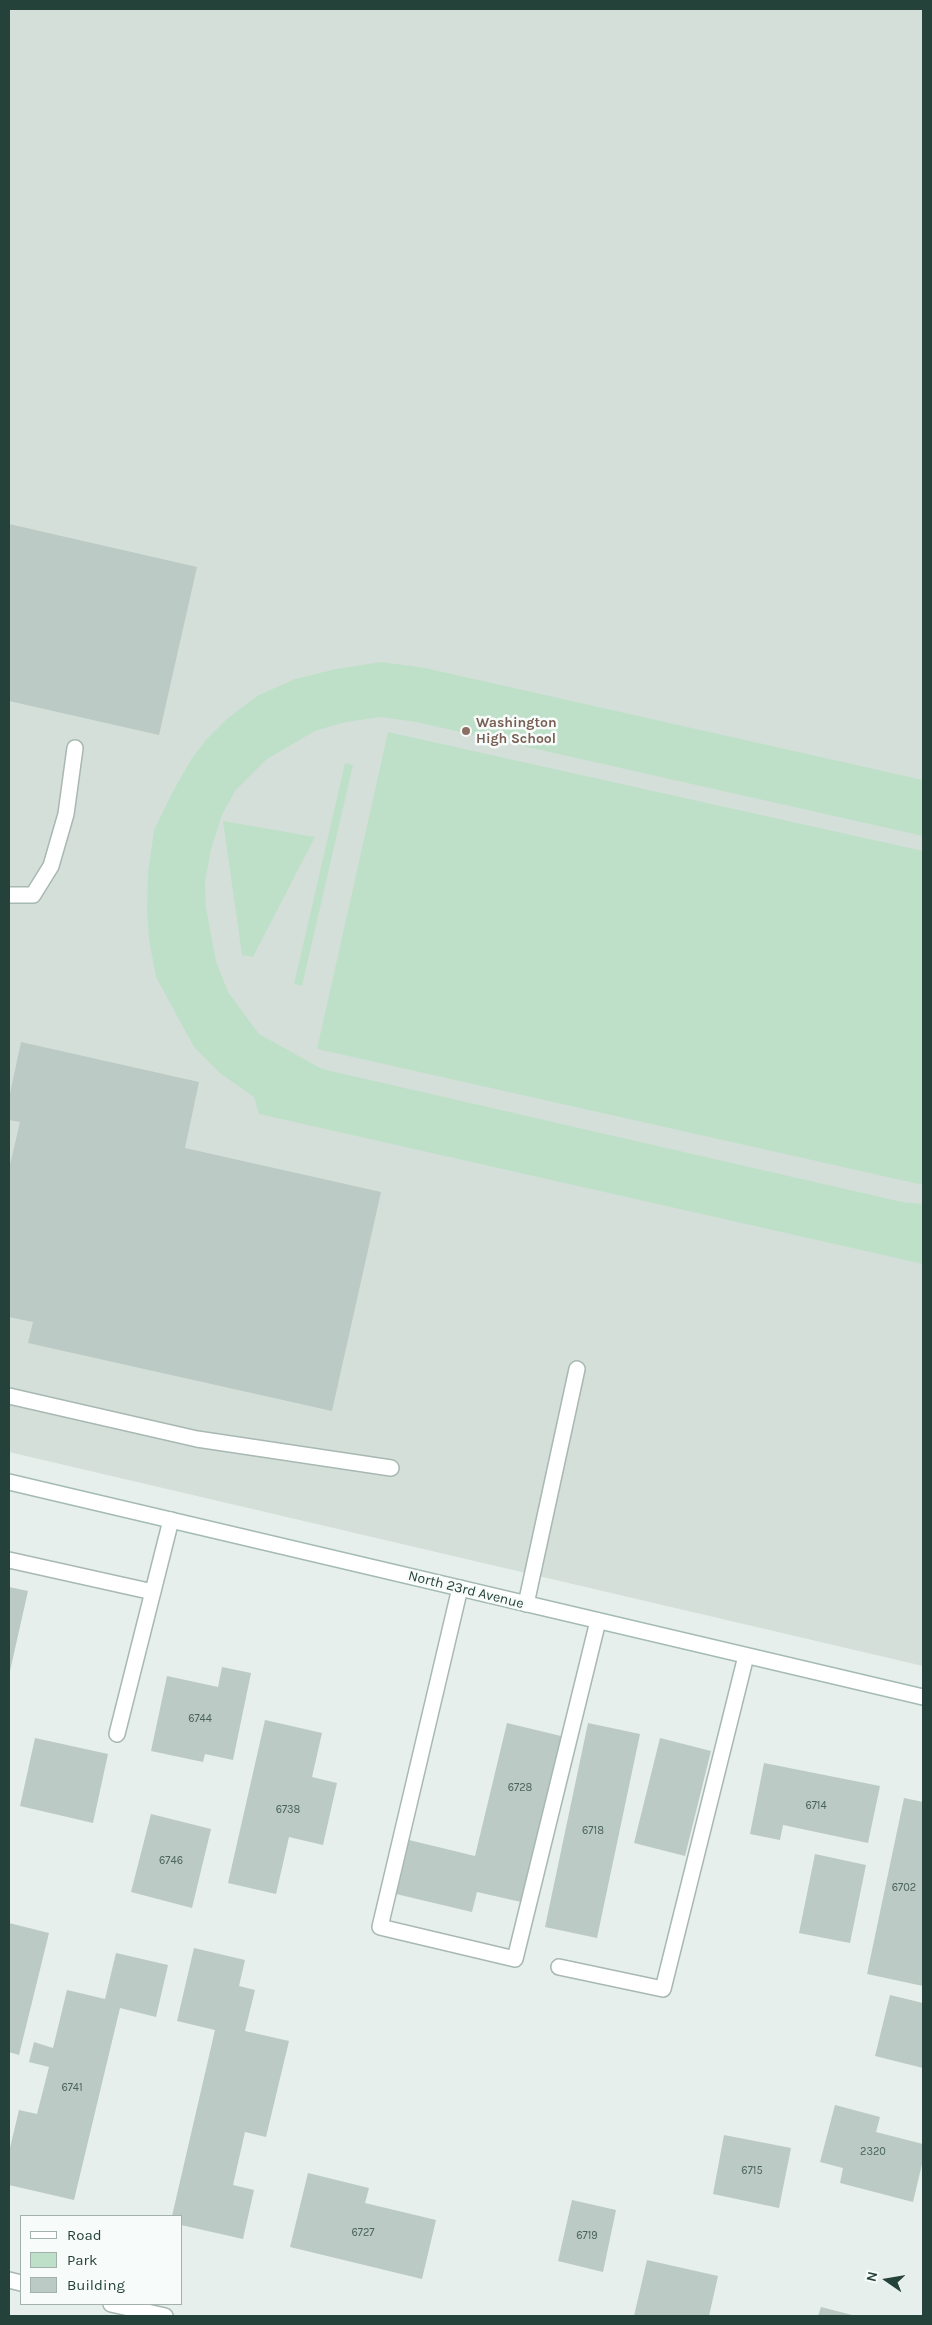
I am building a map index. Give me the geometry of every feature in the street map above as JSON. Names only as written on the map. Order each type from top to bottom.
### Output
[{"type":"street","points":[[9,895],[33,895],[51,866],[66,814],[75,748]]},
{"type":"street","points":[[526,1604],[577,1369]]},
{"type":"street","points":[[9,1396],[197,1439],[391,1468]]},
{"type":"street","name":"North 23rd Avenue","points":[[9,1482],[923,1697]]},
{"type":"street","points":[[117,1734],[171,1520]]},
{"type":"street","points":[[9,1560],[153,1592]]},
{"type":"street","points":[[460,1588],[380,1927],[505,1957],[515,1959],[598,1621]]},
{"type":"street","points":[[559,1968],[663,1989],[746,1656]]},
{"type":"street","points":[[116,2305],[165,2316]]},
{"type":"shaded area","name":"Washington High School","points":[[9,9],[923,9],[923,1666],[9,1452]]},
{"type":"green space","points":[[381,662],[425,668],[923,780],[923,836],[416,722],[381,717],[346,722],[315,731],[267,759],[235,791],[222,815],[211,849],[205,882],[206,908],[216,961],[228,992],[259,1034],[322,1069],[902,1202],[923,1204],[923,1264],[259,1114],[254,1097],[221,1074],[194,1047],[156,977],[149,940],[147,911],[148,873],[154,830],[192,758],[206,740],[228,718],[259,695],[295,679],[336,669]]},
{"type":"green space","points":[[388,732],[923,851],[923,1185],[317,1049]]},
{"type":"green space","points":[[345,763],[353,765],[302,986],[294,984]]},
{"type":"green space","points":[[223,821],[315,837],[253,957],[242,955]]},
{"type":"building","points":[[9,524],[197,567],[159,735],[9,701]]},
{"type":"building","points":[[21,1042],[199,1082],[185,1148],[381,1192],[332,1411],[28,1343],[33,1322],[9,1317],[9,1169],[20,1122],[9,1120],[9,1098]]},
{"type":"building","points":[[9,1587],[28,1591],[10,1671],[9,1671]]},
{"type":"building","points":[[222,1667],[251,1673],[233,1760],[205,1754],[203,1762],[151,1751],[167,1676],[218,1687]]},
{"type":"building","points":[[265,1720],[322,1733],[312,1777],[337,1783],[323,1845],[289,1837],[276,1894],[228,1883]]},
{"type":"building","points":[[507,1723],[561,1736],[521,1902],[477,1892],[472,1912],[396,1894],[409,1840],[475,1856]]},
{"type":"building","points":[[588,1723],[640,1734],[597,1938],[545,1927]]},
{"type":"building","points":[[35,1738],[108,1754],[93,1823],[20,1806]]},
{"type":"building","points":[[660,1738],[711,1751],[685,1856],[634,1843]]},
{"type":"building","points":[[764,1763],[880,1786],[868,1843],[783,1825],[780,1840],[750,1834]]},
{"type":"building","points":[[904,1798],[923,1802],[923,1986],[867,1974]]},
{"type":"building","points":[[151,1814],[211,1829],[192,1908],[131,1892]]},
{"type":"building","points":[[815,1854],[866,1865],[850,1943],[799,1933]]},
{"type":"building","points":[[9,1923],[49,1933],[19,2055],[9,2052]]},
{"type":"building","points":[[194,1948],[245,1960],[239,1986],[255,1990],[245,2031],[289,2041],[266,2137],[245,2132],[233,2185],[254,2190],[243,2239],[182,2225],[182,2215],[172,2215],[215,2030],[177,2021]]},
{"type":"building","points":[[116,1953],[168,1965],[156,2017],[120,2008],[74,2200],[9,2185],[9,2152],[19,2110],[37,2114],[49,2067],[29,2062],[34,2042],[53,2048],[67,1990],[105,1999]]},
{"type":"building","points":[[890,1995],[923,2003],[923,2068],[875,2056]]},
{"type":"building","points":[[835,2105],[880,2117],[876,2132],[923,2144],[923,2160],[913,2202],[840,2183],[843,2168],[820,2162]]},
{"type":"building","points":[[724,2135],[791,2148],[779,2208],[713,2194]]},
{"type":"building","points":[[308,2173],[369,2188],[365,2203],[436,2220],[422,2279],[290,2247]]},
{"type":"building","points":[[572,2200],[616,2210],[603,2272],[558,2261]]},
{"type":"building","points":[[647,2260],[718,2276],[709,2316],[634,2316]]},
{"type":"building","points":[[821,2307],[856,2316],[818,2316]]},
{"type":"place","name":"Washington High School","points":[[466,731]]}]
